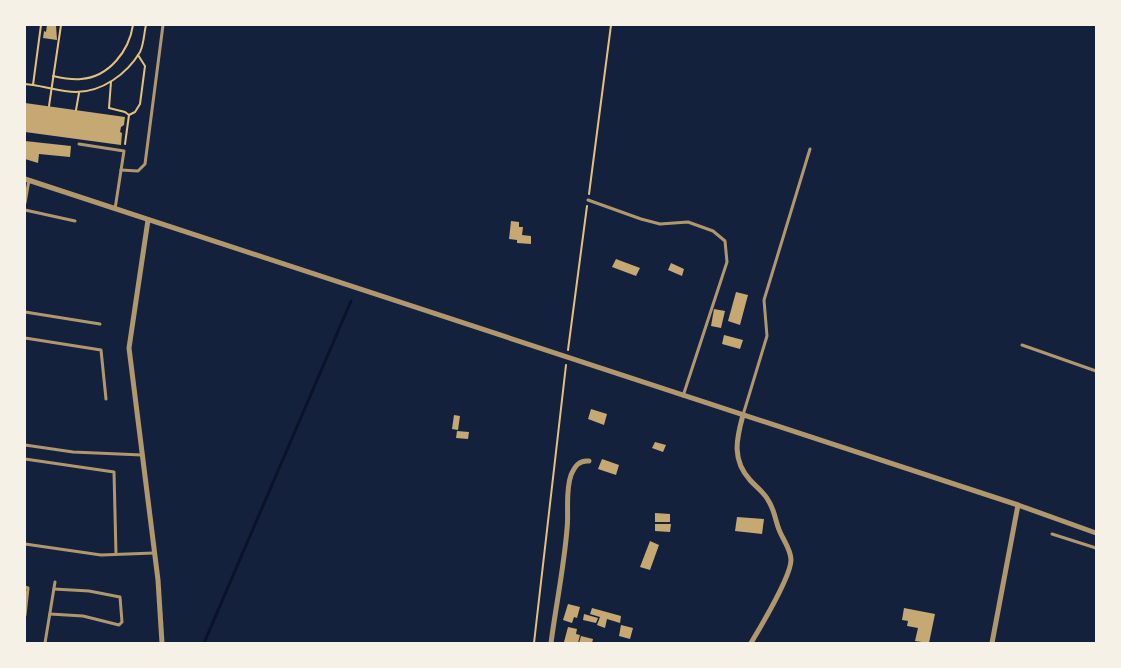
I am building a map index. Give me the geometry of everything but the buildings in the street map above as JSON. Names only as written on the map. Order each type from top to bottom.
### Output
[{"type":"street","points":[[27,180],[1018,505],[1096,533]]},
{"type":"street","points":[[148,220],[129,348],[158,580],[162,643]]},
{"type":"street","points":[[743,415],[737,456],[739,465],[768,499],[791,559],[787,576],[751,643]]},
{"type":"street","points":[[551,643],[568,528],[570,477],[578,463],[583,460],[590,461]]},
{"type":"street","points":[[992,643],[1018,505]]},
{"type":"lane","points":[[121,170],[138,172],[145,164],[163,25]]},
{"type":"lane","points":[[79,144],[124,151],[115,209]]},
{"type":"lane","points":[[743,415],[767,336],[764,300],[810,149]]},
{"type":"lane","points":[[25,203],[27,180]]},
{"type":"lane","points":[[588,200],[660,224],[688,222],[713,231],[725,241],[727,262],[683,396]]},
{"type":"lane","points":[[25,210],[75,221]]},
{"type":"lane","points":[[25,312],[100,324]]},
{"type":"lane","points":[[25,338],[101,350],[106,399]]},
{"type":"lane","points":[[1022,345],[1096,371]]},
{"type":"lane","points":[[25,445],[73,452],[142,454]]},
{"type":"lane","points":[[25,459],[114,472],[116,554]]},
{"type":"lane","points":[[1052,534],[1096,548]]},
{"type":"lane","points":[[25,544],[101,555],[154,554]]},
{"type":"lane","points":[[45,643],[54,582]]},
{"type":"lane","points":[[25,587],[28,588],[25,615]]},
{"type":"lane","points":[[50,614],[83,616],[119,625],[122,622],[120,597],[89,591],[54,589]]},
{"type":"path","points":[[33,85],[41,25]]},
{"type":"path","points":[[49,106],[61,25]]},
{"type":"path","points":[[53,76],[81,79],[98,74],[106,69],[125,50],[132,25]]},
{"type":"path","points":[[25,84],[79,92],[92,91],[111,82],[130,67],[138,55],[141,50],[146,25]]},
{"type":"path","points":[[534,643],[567,358],[611,25]]},
{"type":"path","points":[[124,151],[129,116],[135,112],[140,104],[145,66],[142,58],[138,55]]},
{"type":"path","points":[[111,82],[109,108],[125,112],[129,116]]},
{"type":"path","points":[[76,110],[79,92]]},
{"type":"waterway","points":[[204,643],[351,301]]}]
